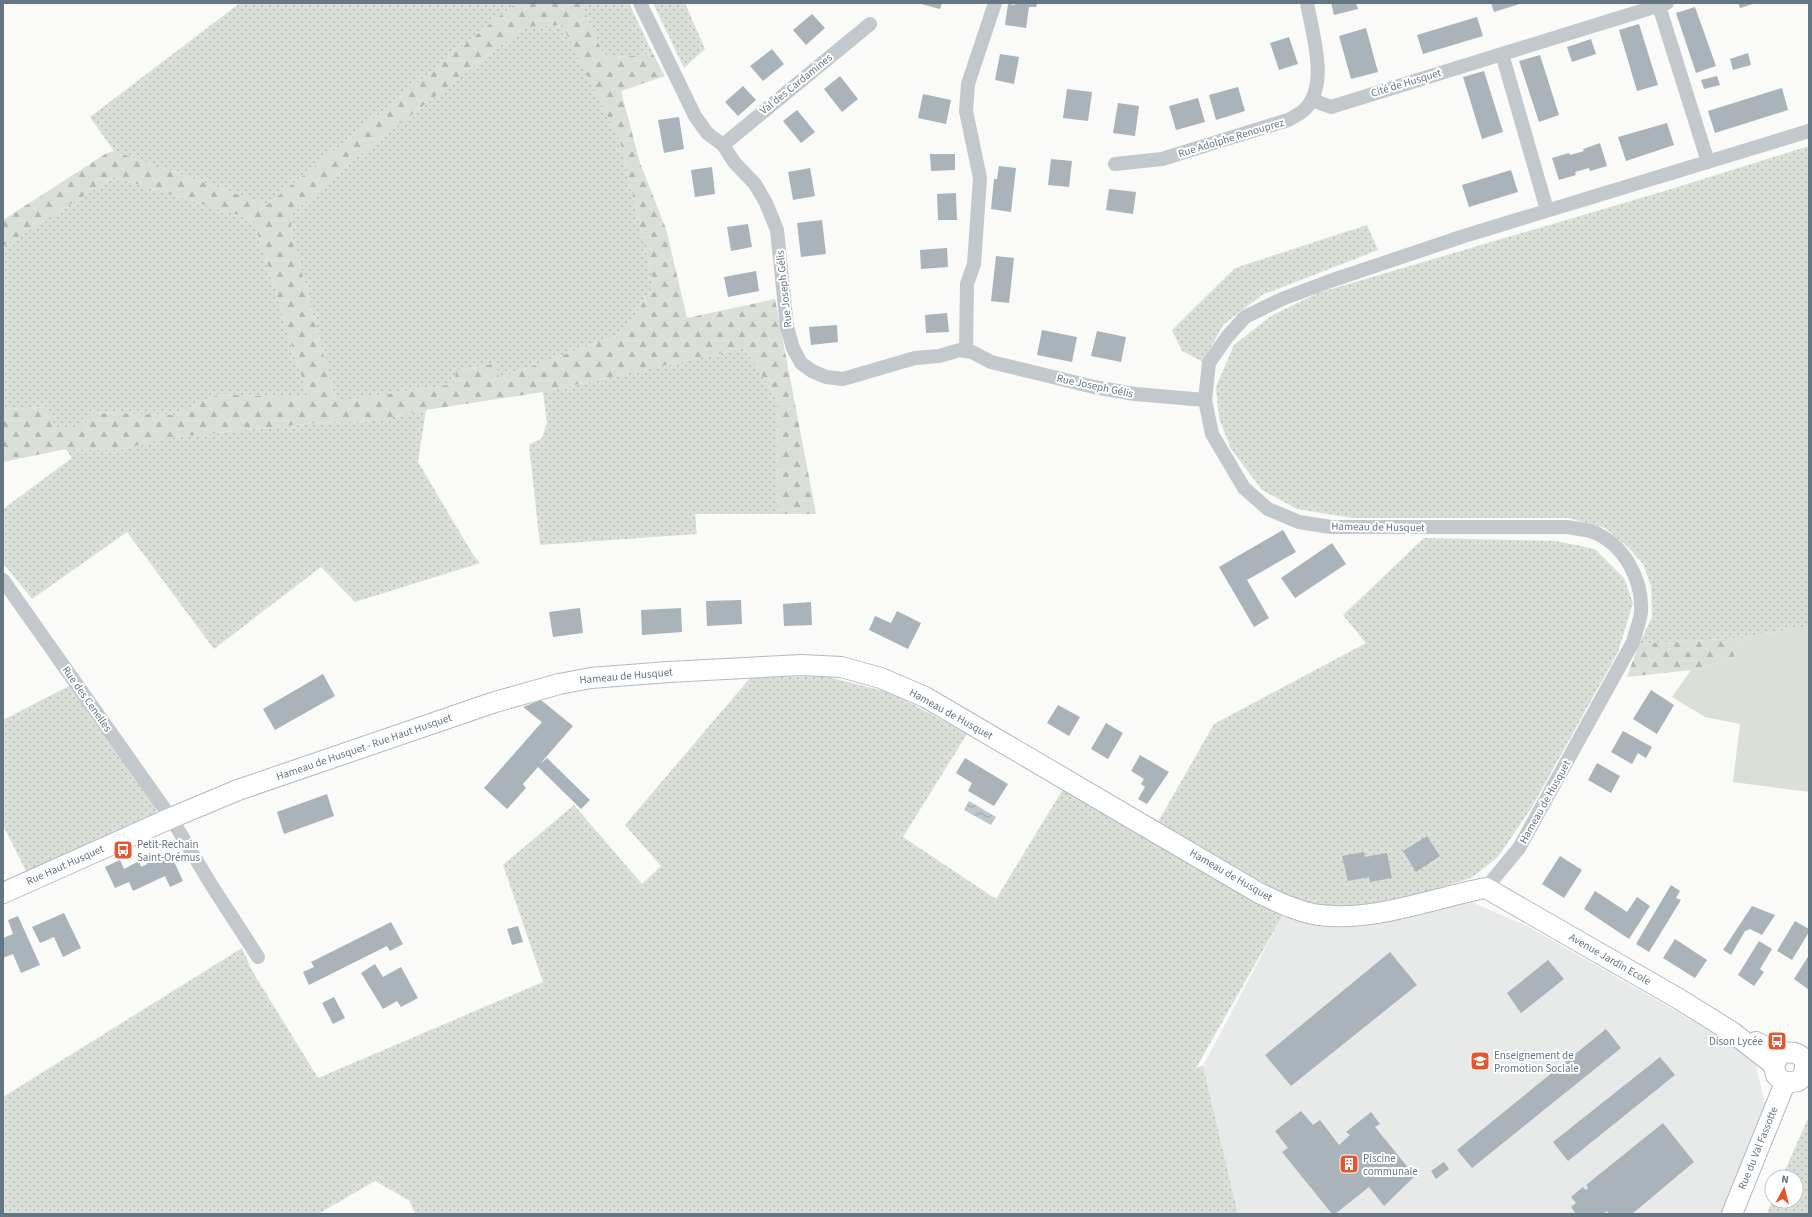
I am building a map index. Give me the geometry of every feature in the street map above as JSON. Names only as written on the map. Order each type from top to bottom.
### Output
[{"type":"street","name":"Rue Joseph Gélis","points":[[640,3],[695,116],[707,133],[723,145],[734,162],[755,184],[777,230],[787,327],[793,348],[802,363],[826,377],[843,379],[915,358],[939,356],[960,350],[972,352],[991,362],[1094,387],[1135,394],[1206,400]]},
{"type":"street","points":[[966,351],[967,284],[974,264],[980,178],[966,111],[968,84],[995,3]]},
{"type":"street","name":"Rue Adolphe Renouprez","points":[[1115,164],[1162,159],[1288,120],[1304,111],[1312,100],[1316,90],[1318,76],[1307,3]]},
{"type":"street","name":"Cité de Husquet","points":[[1312,100],[1331,107],[1663,4],[1708,162]]},
{"type":"street","name":"Val des Cardamines","points":[[723,145],[870,24]]},
{"type":"street","points":[[1502,54],[1546,210],[1809,131]]},
{"type":"street","name":"Hameau de Husquet","points":[[559,684],[598,678],[756,667],[802,665],[841,667],[882,678],[925,697],[1259,893],[1287,906],[1318,915],[1366,915],[1486,888],[1519,848],[1633,642],[1641,612],[1634,570],[1622,554],[1608,541],[1593,532],[1568,527],[1331,527],[1299,522],[1268,509],[1244,488],[1212,434],[1206,400],[1209,363],[1226,337],[1245,317],[1282,299],[1323,283],[1546,210]]},
{"type":"street","name":"Rue des Cenelles","points":[[3,580],[171,818],[212,886],[258,957]]},
{"type":"street","name":"Hameau de Husquet - Rue Haut Husquet","points":[[171,818],[238,790],[495,702],[559,684]]},
{"type":"street","name":"Rue Haut Husquet","points":[[3,893],[171,818]]},
{"type":"street","name":"Avenue Jardin Ecole","points":[[1486,888],[1659,987],[1778,1059]]},
{"type":"street","points":[[1798,1054],[1807,1065],[1802,1078],[1794,1083],[1785,1083],[1776,1075],[1778,1059],[1798,1054]]},
{"type":"street","name":"Rue du Val Fassotte","points":[[1732,1214],[1785,1083]]},
{"type":"shaded area","name":"Enseignement de Promotion Sociale","points":[[1469,901],[1529,927],[1754,1056],[1765,1104],[1721,1214],[1238,1214],[1203,1066],[1284,913]]},
{"type":"green space","points":[[240,3],[516,3],[267,205],[114,151],[90,117]]},
{"type":"green space","points":[[516,3],[581,3],[605,58],[653,54],[665,76],[621,91],[640,163],[666,229],[687,318],[775,299],[816,514],[778,514],[777,399],[744,348],[543,392],[426,410],[374,421],[315,423],[165,438],[120,450],[66,449],[3,462],[3,409],[48,407],[55,427],[81,427],[95,413],[175,415],[219,394],[308,398],[254,220],[114,177],[3,246],[3,220],[107,153],[114,151],[267,205]],"holes":[[[562,25],[620,141],[654,285],[624,333],[499,378],[496,363],[456,371],[454,384],[336,402],[292,235],[291,215],[353,160],[525,27]]]},
{"type":"green space","points":[[581,3],[629,3],[653,54],[605,58]]},
{"type":"green space","points":[[653,3],[685,3],[705,49],[684,68]]},
{"type":"green space","points":[[563,25],[620,141],[654,285],[624,333],[499,378],[496,363],[456,371],[454,384],[336,402],[292,235],[291,215],[353,160],[525,27]]},
{"type":"green space","points":[[1809,146],[1809,626],[1742,638],[1639,644],[1652,617],[1651,586],[1643,564],[1628,547],[1605,528],[1568,518],[1353,518],[1297,509],[1262,490],[1231,449],[1219,418],[1216,387],[1234,345],[1271,316],[1318,293],[1668,190]]},
{"type":"green space","points":[[114,177],[254,220],[308,398],[219,394],[175,415],[95,413],[81,427],[54,427],[48,407],[3,409],[3,246]]},
{"type":"green space","points":[[1367,225],[1378,250],[1262,295],[1223,325],[1203,362],[1182,351],[1172,330],[1235,268]]},
{"type":"green space","points":[[744,348],[777,399],[778,514],[695,514],[697,534],[540,545],[529,445],[542,438],[547,423],[543,392]]},
{"type":"green space","points":[[426,410],[418,462],[472,553],[480,563],[355,602],[321,567],[214,649],[127,532],[32,599],[3,563],[3,509],[72,458],[66,449],[120,450],[165,438],[315,423],[374,421]]},
{"type":"green space","points":[[1424,538],[1556,541],[1595,549],[1624,578],[1633,603],[1618,652],[1532,807],[1498,857],[1471,878],[1415,895],[1343,909],[1292,899],[1158,822],[1214,724],[1366,643],[1343,615]]},
{"type":"green space","points":[[1809,626],[1809,792],[1733,782],[1740,724],[1705,717],[1672,697],[1691,670],[1733,658],[1742,638]]},
{"type":"green space","points":[[1742,638],[1733,658],[1691,670],[1627,677],[1639,644]]},
{"type":"green space","points":[[824,676],[892,693],[967,734],[903,837],[996,899],[1063,789],[1284,913],[1196,1068],[1203,1066],[1238,1214],[415,1214],[410,1201],[375,1181],[318,1214],[3,1214],[3,1097],[242,948],[251,969],[318,1078],[543,982],[503,865],[574,805],[642,884],[661,866],[625,825],[750,678]]},
{"type":"green space","points":[[75,683],[157,806],[155,817],[28,875],[3,825],[3,720]]},
{"type":"green space","points":[[1809,1116],[1809,1214],[1767,1214],[1769,1209],[1804,1209],[1804,1169],[1786,1169]]},
{"type":"water","points":[[969,801],[996,817],[991,825],[964,810]]},
{"type":"building","points":[[917,3],[942,3],[940,9]]},
{"type":"building","points":[[1015,3],[1037,3],[1036,7],[1029,7],[1026,28],[1005,25],[1008,4],[1015,5]]},
{"type":"building","points":[[1331,3],[1356,3],[1358,9],[1334,15]]},
{"type":"building","points":[[1491,3],[1523,3],[1494,12]]},
{"type":"building","points":[[1738,3],[1756,3],[1740,8]]},
{"type":"building","points":[[1695,7],[1716,66],[1696,73],[1676,13]]},
{"type":"building","points":[[812,14],[825,28],[806,45],[793,30]]},
{"type":"building","points":[[1477,17],[1483,36],[1423,54],[1417,35]]},
{"type":"building","points":[[1639,24],[1658,85],[1637,91],[1619,30]]},
{"type":"building","points":[[1366,28],[1378,72],[1351,79],[1339,36]]},
{"type":"building","points":[[1289,37],[1298,64],[1279,70],[1270,43]]},
{"type":"building","points":[[1591,39],[1596,54],[1572,62],[1567,47]]},
{"type":"building","points":[[772,49],[784,64],[763,81],[750,66]]},
{"type":"building","points":[[1748,53],[1751,65],[1733,70],[1730,59]]},
{"type":"building","points":[[1000,54],[1019,57],[1014,84],[995,80]]},
{"type":"building","points":[[1540,55],[1559,115],[1539,122],[1519,61]]},
{"type":"building","points":[[1484,71],[1503,132],[1482,139],[1463,77]]},
{"type":"building","points":[[840,76],[858,99],[842,112],[824,89]]},
{"type":"building","points":[[1717,76],[1720,85],[1704,89],[1701,80]]},
{"type":"building","points":[[743,86],[756,100],[738,116],[725,102]]},
{"type":"building","points":[[1238,87],[1245,111],[1216,120],[1209,95]]},
{"type":"building","points":[[1782,88],[1788,110],[1715,133],[1708,111]]},
{"type":"building","points":[[1067,89],[1092,92],[1088,121],[1063,118]]},
{"type":"building","points":[[923,94],[951,100],[946,124],[918,118]]},
{"type":"building","points":[[1198,98],[1205,122],[1176,130],[1169,106]]},
{"type":"building","points":[[1118,103],[1139,106],[1135,136],[1113,133]]},
{"type":"building","points":[[797,110],[815,132],[801,143],[783,121]]},
{"type":"building","points":[[679,117],[684,149],[664,153],[658,120]]},
{"type":"building","points":[[1667,123],[1674,145],[1626,161],[1618,137]]},
{"type":"building","points":[[1600,143],[1607,166],[1590,171],[1589,168],[1575,172],[1576,175],[1559,180],[1552,158],[1569,153],[1570,155],[1584,151],[1583,149]]},
{"type":"building","points":[[930,154],[955,154],[955,170],[931,171]]},
{"type":"building","points":[[1051,159],[1072,161],[1069,187],[1048,185]]},
{"type":"building","points":[[999,166],[1016,168],[1011,212],[991,209],[994,179],[997,179]]},
{"type":"building","points":[[712,167],[715,194],[695,197],[691,170]]},
{"type":"building","points":[[810,168],[815,196],[793,200],[788,172]]},
{"type":"building","points":[[1511,170],[1518,192],[1469,207],[1462,185]]},
{"type":"building","points":[[1109,189],[1136,192],[1133,214],[1106,210]]},
{"type":"building","points":[[956,193],[957,220],[938,220],[937,194]]},
{"type":"building","points":[[822,220],[826,254],[801,257],[797,223]]},
{"type":"building","points":[[748,224],[752,247],[731,251],[727,227]]},
{"type":"building","points":[[947,248],[948,267],[921,269],[920,250]]},
{"type":"building","points":[[996,256],[1014,258],[1009,303],[991,301]]},
{"type":"building","points":[[756,271],[759,291],[728,297],[724,277]]},
{"type":"building","points":[[947,313],[949,332],[926,333],[925,315]]},
{"type":"building","points":[[837,325],[838,342],[811,345],[809,327]]},
{"type":"building","points":[[1042,330],[1077,337],[1072,362],[1037,355]]},
{"type":"building","points":[[1097,331],[1126,337],[1121,362],[1091,356]]},
{"type":"building","points":[[1283,530],[1296,552],[1247,580],[1269,618],[1254,627],[1219,567]]},
{"type":"building","points":[[1332,543],[1346,564],[1295,598],[1281,578]]},
{"type":"building","points":[[741,600],[742,624],[707,626],[706,601]]},
{"type":"building","points":[[811,602],[812,625],[784,626],[783,604]]},
{"type":"building","points":[[580,608],[583,633],[553,637],[549,612]]},
{"type":"building","points":[[681,608],[682,632],[642,635],[641,610]]},
{"type":"building","points":[[897,611],[921,623],[908,649],[869,630],[875,616],[891,623]]},
{"type":"building","points":[[323,674],[335,696],[275,730],[263,709]]},
{"type":"building","points":[[1651,690],[1674,705],[1657,734],[1633,719]]},
{"type":"building","points":[[541,700],[573,726],[540,764],[547,758],[590,800],[581,809],[538,767],[523,784],[526,788],[507,809],[484,788],[542,722],[523,707]]},
{"type":"building","points":[[1058,705],[1080,717],[1069,736],[1047,723]]},
{"type":"building","points":[[1106,723],[1123,733],[1108,759],[1091,749]]},
{"type":"building","points":[[1623,731],[1652,747],[1646,758],[1638,753],[1632,764],[1611,752]]},
{"type":"building","points":[[1140,755],[1169,772],[1147,804],[1138,799],[1145,787],[1141,784],[1144,779],[1131,771]]},
{"type":"building","points":[[965,758],[1008,784],[994,806],[968,791],[972,783],[956,773]]},
{"type":"building","points":[[1597,763],[1620,776],[1611,793],[1588,780]]},
{"type":"building","points":[[327,794],[334,816],[284,834],[277,812]]},
{"type":"building","points":[[1427,836],[1440,856],[1416,872],[1403,851]]},
{"type":"building","points":[[1364,852],[1365,857],[1387,853],[1392,878],[1370,882],[1369,877],[1348,881],[1342,856]]},
{"type":"building","points":[[159,853],[161,857],[170,853],[183,881],[170,887],[165,876],[133,891],[129,882],[115,888],[105,867],[120,860],[124,869],[139,861],[141,867],[147,864],[145,859]]},
{"type":"building","points":[[1560,856],[1582,870],[1564,898],[1542,884]]},
{"type":"building","points":[[1671,885],[1680,891],[1676,898],[1681,900],[1649,952],[1636,944]]},
{"type":"building","points":[[1595,891],[1627,912],[1637,897],[1650,906],[1629,939],[1584,909]]},
{"type":"building","points":[[1752,906],[1775,915],[1762,935],[1750,929],[1745,931],[1731,955],[1723,950]]},
{"type":"building","points":[[64,913],[81,948],[63,957],[54,937],[40,943],[32,927]]},
{"type":"building","points":[[18,916],[40,965],[21,973],[13,954],[3,958],[3,938],[13,934],[8,920]]},
{"type":"building","points":[[1795,921],[1809,929],[1809,932],[1792,960],[1777,951]]},
{"type":"building","points":[[391,922],[403,944],[390,951],[387,946],[309,985],[303,972],[314,967],[311,962]]},
{"type":"building","points":[[518,926],[523,942],[512,945],[507,929]]},
{"type":"building","points":[[1675,939],[1707,960],[1695,978],[1663,958]]},
{"type":"building","points":[[1759,941],[1772,949],[1760,969],[1764,972],[1754,986],[1738,975]]},
{"type":"building","points":[[1390,952],[1417,985],[1291,1086],[1265,1055]]},
{"type":"building","points":[[1809,955],[1809,988],[1808,989],[1794,979]]},
{"type":"building","points":[[1548,960],[1564,979],[1521,1013],[1507,993]]},
{"type":"building","points":[[375,964],[383,977],[401,967],[418,998],[401,1007],[397,1001],[383,1009],[361,973]]},
{"type":"building","points":[[334,997],[345,1018],[333,1024],[322,1003]]},
{"type":"building","points":[[1606,1029],[1621,1048],[1472,1168],[1457,1150]]},
{"type":"building","points":[[1660,1057],[1675,1075],[1568,1161],[1553,1142]]},
{"type":"building","name":"Piscine communale","points":[[1301,1111],[1313,1125],[1320,1120],[1339,1145],[1350,1135],[1346,1132],[1371,1112],[1380,1124],[1375,1127],[1415,1176],[1384,1206],[1369,1187],[1335,1214],[1332,1214],[1282,1152],[1288,1148],[1275,1131]]},
{"type":"building","points":[[1663,1123],[1694,1162],[1632,1214],[1609,1214],[1607,1211],[1603,1214],[1576,1214],[1571,1207],[1576,1203],[1571,1197],[1583,1187],[1586,1190],[1588,1188],[1586,1185]]},
{"type":"building","points":[[1444,1162],[1449,1169],[1436,1179],[1431,1171]]},
{"type":"place","name":"Petit-Rechain Saint-Orémus","points":[[123,850]]},
{"type":"place","name":"Dison Lycée","points":[[1777,1041]]},
{"type":"place","name":"Enseignement de Promotion Sociale","points":[[1480,1061]]},
{"type":"place","name":"Piscine communale","points":[[1349,1164]]}]
